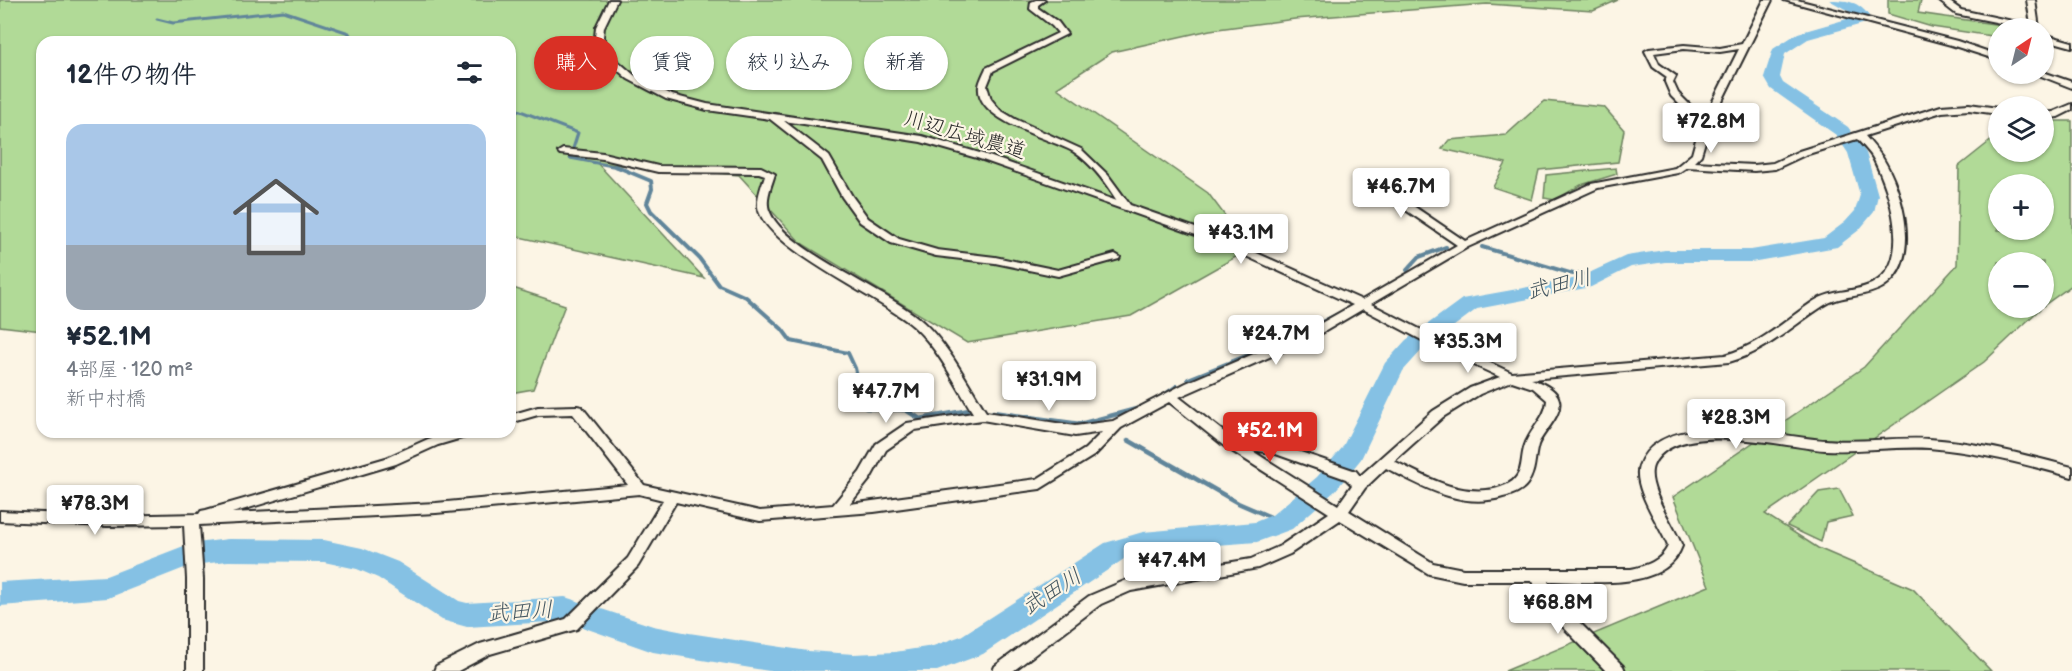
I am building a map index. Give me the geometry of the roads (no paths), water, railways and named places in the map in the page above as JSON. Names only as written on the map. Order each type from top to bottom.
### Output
[{"type":"street","name":"川辺広域農道","points":[[613,0],[604,13],[599,37],[609,58],[620,69],[651,89],[685,102],[773,118],[902,135],[944,144],[1126,207],[1217,239],[1364,305],[1437,344],[1511,377],[1537,385],[1551,395],[1554,402],[1533,444],[1525,477],[1515,487],[1483,498],[1471,498],[1384,462]]},
{"type":"street","points":[[1041,0],[1034,4],[1034,9],[1055,24],[1063,34],[989,70],[984,84],[985,100],[988,106],[1006,117],[1078,152],[1114,189],[1126,207]]},
{"type":"street","points":[[837,510],[865,475],[881,447],[912,426],[982,416],[1075,431],[1116,425],[1172,398],[1190,386],[1288,345],[1364,305],[1464,245],[1562,203],[1595,186],[1655,177],[1678,170],[1696,155],[1705,125],[1768,0]]},
{"type":"street","points":[[1788,0],[1988,55]]},
{"type":"street","points":[[1942,0],[1959,12],[1988,18]]},
{"type":"street","points":[[2031,0],[2033,18]]},
{"type":"street","points":[[2054,39],[2072,45]]},
{"type":"street","points":[[1705,125],[1674,94],[1669,82],[1672,76],[1656,65],[1649,51],[1683,47],[1720,50],[1744,46]]},
{"type":"street","points":[[2054,79],[2072,85]]},
{"type":"street","points":[[1686,164],[1754,168],[1775,166],[1802,153],[1941,109],[1968,107],[1988,110]]},
{"type":"street","points":[[2054,115],[2072,107]]},
{"type":"street","points":[[773,118],[826,158],[847,198],[864,220],[895,242],[936,253],[995,260],[1058,273],[1115,257]]},
{"type":"street","points":[[1001,671],[1095,600],[1129,585],[1152,579],[1253,564],[1285,550],[1335,509],[1355,480],[1384,462],[1452,404],[1475,391],[1511,377],[1704,361],[1744,354],[1762,347],[1819,303],[1840,294],[1878,285],[1895,270],[1902,236],[1899,213],[1878,158],[1856,136]]},
{"type":"street","points":[[563,152],[623,159],[658,170],[761,170],[770,174],[764,208],[768,218],[784,234],[825,265],[918,324],[982,416]]},
{"type":"street","points":[[1375,175],[1373,183],[1464,245]]},
{"type":"street","points":[[1172,398],[1229,443],[1428,568],[1463,575],[1631,575],[1648,571],[1668,560],[1675,546],[1649,491],[1646,466],[1652,456],[1666,445],[1692,436],[1737,434],[1846,446],[1943,445],[2012,457],[2072,472]]},
{"type":"street","points":[[516,417],[538,411],[577,410],[639,489]]},
{"type":"street","points":[[0,516],[107,521],[191,520],[436,508],[639,489],[760,516],[837,510],[1041,484],[1090,452],[1116,425]]},
{"type":"street","points":[[191,520],[391,461],[447,438]]},
{"type":"street","points":[[1229,443],[1274,448],[1355,480]]},
{"type":"street","points":[[442,671],[486,649],[571,624],[633,562],[672,497]]},
{"type":"street","points":[[191,520],[192,565],[195,579],[195,671]]},
{"type":"street","points":[[1538,574],[1547,600],[1617,671]]},
{"type":"waterway","name":"武田川","points":[[0,594],[108,587],[189,555],[228,550],[324,551],[362,559],[388,570],[452,612],[467,615],[565,609],[653,639],[808,664],[854,667],[895,665],[934,659],[972,645],[1115,551],[1143,543],[1177,538],[1257,532],[1282,522],[1299,510],[1326,484],[1352,453],[1393,368],[1414,345],[1470,304],[1584,283],[1626,262],[1665,256],[1751,256],[1830,243],[1852,226],[1864,212],[1869,195],[1857,153],[1842,131],[1777,86],[1772,77],[1778,52],[1803,36],[1861,20],[1862,16],[1857,10],[1836,0]]},
{"type":"waterway","points":[[157,19],[173,23],[283,11],[349,33],[350,36]]},
{"type":"waterway","points":[[516,109],[578,133],[570,158],[617,167]]},
{"type":"waterway","points":[[617,167],[623,168]]},
{"type":"waterway","points":[[617,167],[651,181],[652,189],[647,203],[651,211],[699,258],[719,285],[746,297],[782,329],[791,341],[848,353],[855,368],[859,386]]},
{"type":"waterway","points":[[1407,270],[1419,257],[1446,247]]},
{"type":"waterway","points":[[1482,247],[1573,274],[1600,275]]},
{"type":"waterway","points":[[1188,379],[1283,341],[1336,315]]},
{"type":"waterway","points":[[859,385],[866,408],[906,410],[920,419],[969,410]]},
{"type":"waterway","points":[[1167,393],[1177,386]]},
{"type":"waterway","points":[[993,412],[1080,424],[1140,408]]},
{"type":"waterway","points":[[1128,440],[1238,503],[1282,522]]}]
